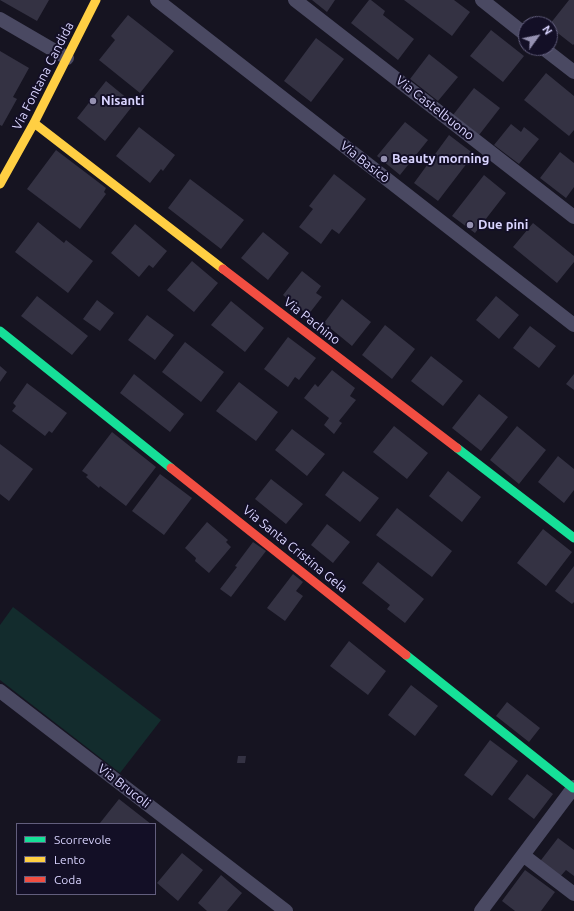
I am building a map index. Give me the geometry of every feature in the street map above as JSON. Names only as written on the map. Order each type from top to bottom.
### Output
[{"type":"street","name":"Via Fontana Candida","points":[[0,184],[34,124],[96,0]]},
{"type":"street","name":"Via Basicò","points":[[156,0],[574,325]]},
{"type":"street","name":"Via Castelbuono","points":[[295,0],[574,217]]},
{"type":"street","points":[[482,0],[518,29]]},
{"type":"street","points":[[0,19],[67,58]]},
{"type":"street","points":[[553,56],[574,72]]},
{"type":"street","name":"Via Pachino","points":[[34,124],[574,538]]},
{"type":"street","name":"Via Santa Cristina Gela","points":[[0,331],[574,787]]},
{"type":"street","name":"Via Brucoli","points":[[0,690],[286,911]]},
{"type":"street","points":[[481,911],[574,787]]},
{"type":"street","points":[[523,855],[574,894]]},
{"type":"green space","points":[[13,607],[161,720],[120,773],[0,680],[0,625]]},
{"type":"building","points":[[0,0],[49,0],[37,21]]},
{"type":"building","points":[[312,0],[335,0],[327,12]]},
{"type":"building","points":[[369,0],[385,11],[383,15],[414,39],[398,60],[351,23]]},
{"type":"building","points":[[404,0],[454,0],[470,12],[452,36]]},
{"type":"building","points":[[569,0],[574,0],[573,45],[558,33],[558,16],[556,16]]},
{"type":"building","points":[[128,15],[174,51],[140,93],[99,60],[115,40],[111,36]]},
{"type":"building","points":[[491,30],[518,51],[518,56],[524,56],[503,82],[470,56]]},
{"type":"building","points":[[316,38],[344,59],[311,102],[284,81]]},
{"type":"building","points":[[0,51],[29,68],[13,97],[17,99],[2,126],[0,125]]},
{"type":"building","points":[[429,54],[458,77],[438,101],[410,79]]},
{"type":"building","points":[[546,73],[574,96],[574,130],[569,136],[524,100]]},
{"type":"building","points":[[106,81],[134,104],[105,141],[77,118]]},
{"type":"building","points":[[474,88],[500,108],[479,135],[453,115]]},
{"type":"building","points":[[405,122],[428,140],[400,175],[377,156]]},
{"type":"building","points":[[511,124],[521,132],[524,127],[539,139],[519,164],[494,145]]},
{"type":"building","points":[[139,127],[175,155],[163,171],[161,169],[150,183],[116,156]]},
{"type":"building","points":[[449,135],[474,154],[438,201],[414,183]]},
{"type":"building","points":[[56,150],[106,188],[104,192],[106,194],[80,229],[27,189]]},
{"type":"building","points":[[560,152],[574,163],[574,187],[566,198],[540,178]]},
{"type":"building","points":[[334,174],[366,199],[339,234],[332,229],[321,244],[299,227],[313,209],[309,206]]},
{"type":"building","points":[[484,175],[506,193],[475,233],[452,216]]},
{"type":"building","points":[[190,179],[244,220],[221,249],[168,208]]},
{"type":"building","points":[[38,222],[64,243],[66,240],[93,261],[68,293],[15,252]]},
{"type":"building","points":[[533,223],[574,256],[574,262],[557,283],[513,247]]},
{"type":"building","points":[[135,224],[167,251],[153,268],[149,265],[139,277],[111,253]]},
{"type":"building","points":[[263,232],[289,253],[268,280],[241,258]]},
{"type":"building","points":[[192,261],[218,283],[194,312],[167,290]]},
{"type":"building","points":[[302,271],[321,286],[316,293],[322,297],[308,315],[283,295]]},
{"type":"building","points":[[37,296],[88,336],[72,355],[21,316]]},
{"type":"building","points":[[496,296],[519,315],[499,339],[476,320]]},
{"type":"building","points":[[342,299],[371,322],[352,346],[324,323]]},
{"type":"building","points":[[97,300],[114,313],[100,331],[83,319]]},
{"type":"building","points":[[231,301],[264,328],[245,352],[211,325]]},
{"type":"building","points":[[147,315],[174,335],[155,360],[128,340]]},
{"type":"building","points":[[385,325],[415,349],[392,379],[362,355]]},
{"type":"building","points":[[530,326],[556,346],[539,368],[513,348]]},
{"type":"building","points":[[288,337],[316,358],[299,380],[295,377],[288,387],[264,369]]},
{"type":"building","points":[[185,342],[224,372],[201,402],[162,372]]},
{"type":"building","points":[[431,356],[463,381],[443,406],[411,381]]},
{"type":"building","points":[[0,366],[7,372],[0,382]]},
{"type":"building","points":[[332,370],[355,388],[350,396],[356,400],[339,421],[342,423],[334,434],[324,425],[329,418],[304,398],[315,384],[318,387]]},
{"type":"building","points":[[134,374],[184,414],[170,432],[120,393]]},
{"type":"building","points":[[574,374],[574,390],[566,384]]},
{"type":"building","points":[[239,382],[278,412],[256,441],[216,411]]},
{"type":"building","points":[[27,383],[67,413],[52,433],[49,431],[45,436],[12,411],[16,406],[13,403]]},
{"type":"building","points":[[479,394],[508,417],[481,451],[452,428]]},
{"type":"building","points":[[394,426],[428,453],[407,479],[373,452]]},
{"type":"building","points":[[517,426],[546,450],[519,484],[490,460]]},
{"type":"building","points":[[292,429],[325,454],[307,476],[275,450]]},
{"type":"building","points":[[112,432],[156,467],[126,506],[100,486],[99,488],[86,477],[88,475],[82,471]]},
{"type":"building","points":[[0,444],[33,469],[9,501],[0,494]]},
{"type":"building","points":[[558,456],[574,469],[574,490],[564,503],[538,482]]},
{"type":"building","points":[[343,471],[379,498],[360,522],[325,495]]},
{"type":"building","points":[[448,471],[481,497],[462,522],[429,496]]},
{"type":"building","points":[[160,474],[192,498],[164,535],[132,511]]},
{"type":"building","points":[[271,479],[303,504],[286,524],[255,499]]},
{"type":"building","points":[[397,508],[452,551],[432,577],[376,535]]},
{"type":"building","points":[[207,522],[228,540],[226,542],[231,547],[209,573],[195,561],[196,558],[185,548]]},
{"type":"building","points":[[327,524],[350,542],[333,563],[311,545]]},
{"type":"building","points":[[543,529],[572,552],[546,586],[517,563]]},
{"type":"building","points":[[253,542],[266,551],[231,597],[220,589],[237,567],[235,566]]},
{"type":"building","points":[[378,562],[424,599],[405,623],[387,609],[390,605],[362,583]]},
{"type":"building","points":[[574,566],[574,602],[572,604],[555,591]]},
{"type":"building","points":[[293,574],[303,582],[296,591],[303,596],[285,621],[267,608]]},
{"type":"building","points":[[349,641],[386,671],[368,695],[330,666]]},
{"type":"building","points":[[411,685],[438,706],[415,736],[388,715]]},
{"type":"building","points":[[507,702],[540,728],[529,742],[496,716]]},
{"type":"building","points":[[490,740],[518,761],[492,796],[464,775]]},
{"type":"building","points":[[238,756],[246,756],[245,763],[237,763]]},
{"type":"building","points":[[527,774],[553,794],[534,819],[508,799]]},
{"type":"building","points":[[119,799],[150,823],[100,823]]},
{"type":"building","points":[[558,838],[574,850],[574,876],[566,870],[558,879],[538,864]]},
{"type":"building","points":[[182,853],[203,870],[178,901],[157,883]]},
{"type":"building","points":[[525,870],[555,892],[541,911],[515,911],[502,901]]},
{"type":"building","points":[[221,875],[242,893],[227,911],[207,911],[198,903]]},
{"type":"traffic: fast","points":[[0,331],[171,468]]},
{"type":"traffic: fast","points":[[457,448],[574,538]]},
{"type":"traffic: fast","points":[[406,655],[573,788]]},
{"type":"traffic: slow","points":[[0,184],[34,123],[96,0]]},
{"type":"traffic: slow","points":[[34,123],[223,269]]},
{"type":"traffic: jam","points":[[223,269],[457,448]]},
{"type":"traffic: jam","points":[[171,468],[406,655]]},
{"type":"place","name":"Nisanti","points":[[93,101]]},
{"type":"place","name":"Beauty morning","points":[[384,159]]},
{"type":"place","name":"Due pini","points":[[470,225]]}]
